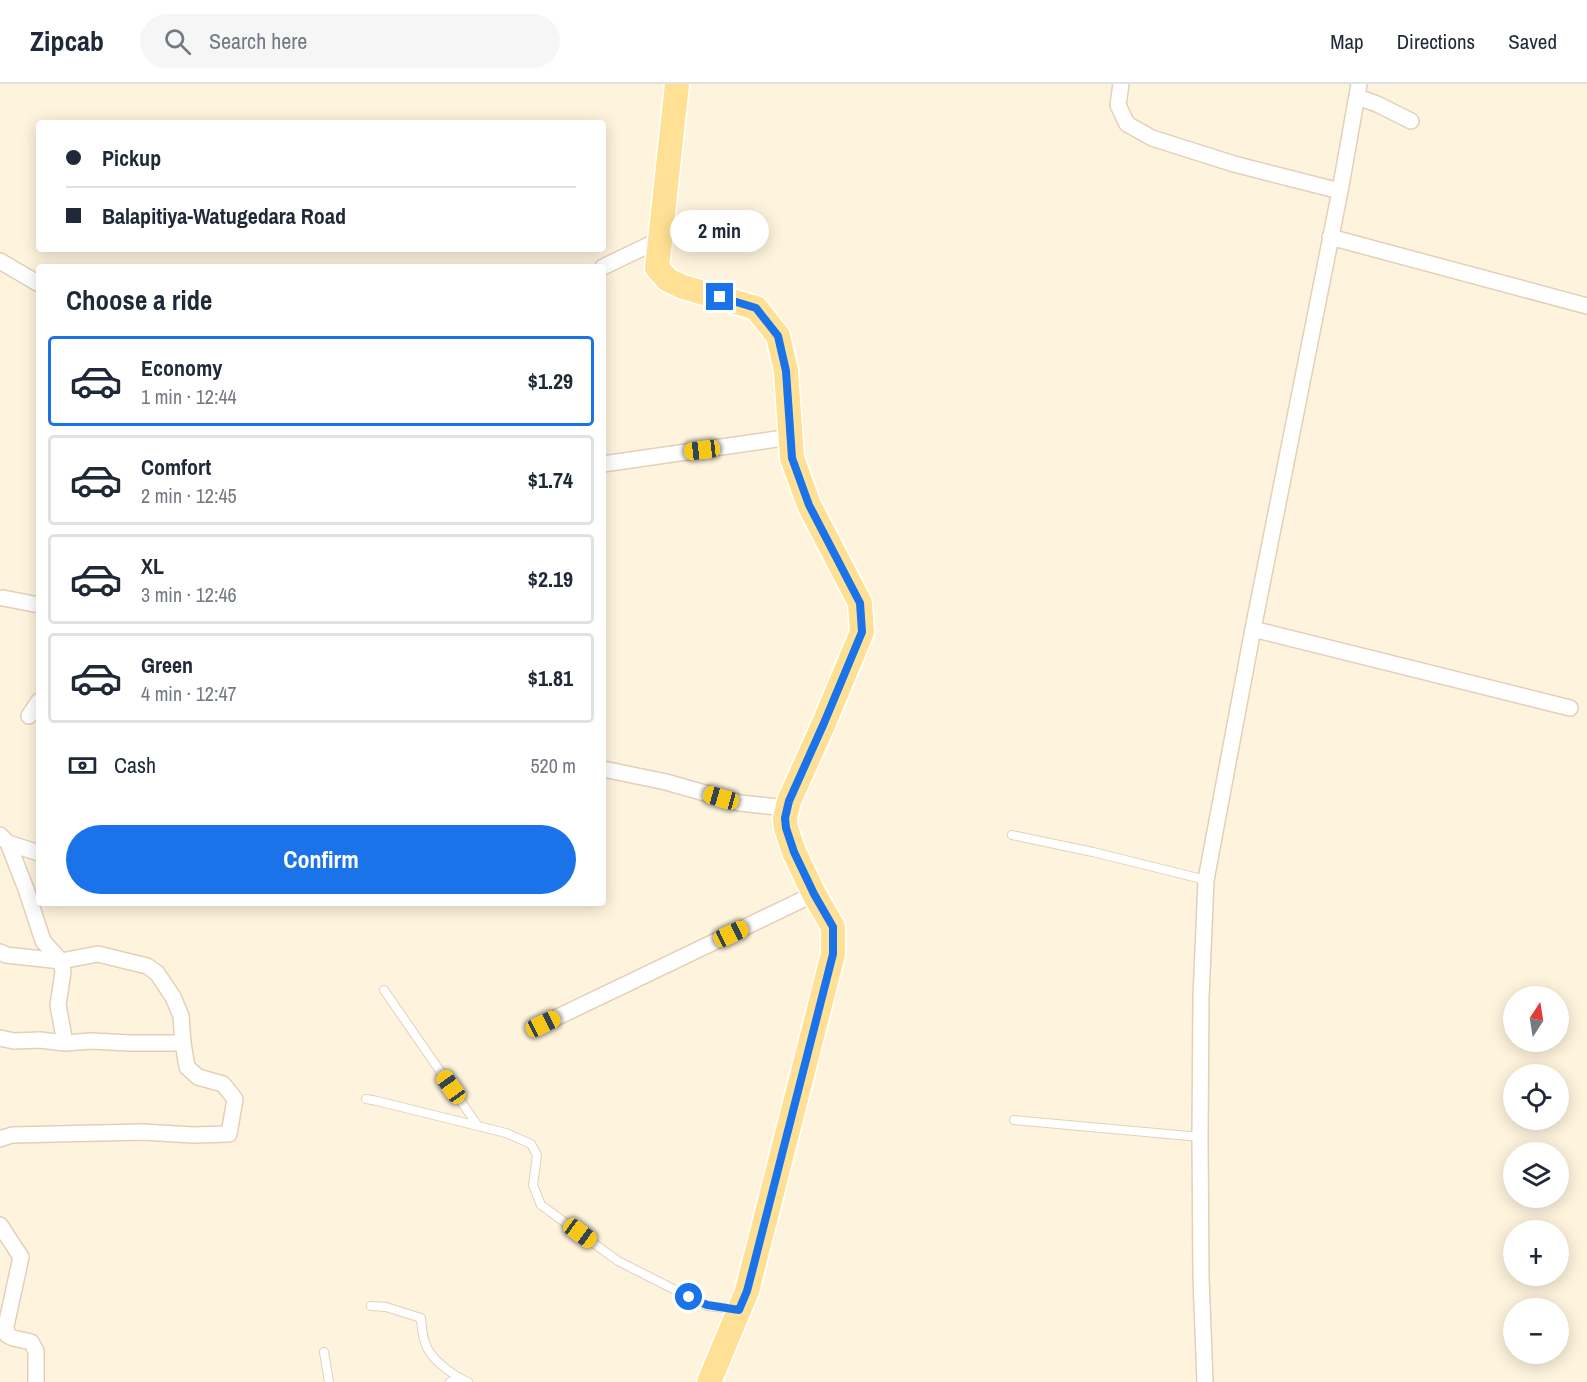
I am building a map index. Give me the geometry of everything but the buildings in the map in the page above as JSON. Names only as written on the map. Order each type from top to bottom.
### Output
[{"type":"main road","points":[[677,84],[657,268],[668,280],[684,287],[756,308],[778,336],[786,371],[792,458],[809,505],[860,603],[862,632],[786,808],[786,828],[794,852],[833,927],[833,954],[747,1291],[709,1382]]},
{"type":"street","points":[[1121,84],[1118,105],[1127,124],[1152,138],[1234,164],[1340,191]]},
{"type":"street","points":[[1205,1382],[1201,1278],[1200,1137],[1201,997],[1206,880],[1252,629],[1358,91],[1377,104],[1411,121]]},
{"type":"street","points":[[1330,237],[1587,306]]},
{"type":"street","points":[[606,266],[659,240]]},
{"type":"street","points":[[0,261],[36,282]]},
{"type":"street","points":[[606,464],[790,437]]},
{"type":"street","points":[[3,598],[36,604]]},
{"type":"street","points":[[1252,629],[1570,708]]},
{"type":"street","points":[[29,716],[36,706]]},
{"type":"street","points":[[606,770],[666,782],[740,803],[786,808]]},
{"type":"street","points":[[4,839],[36,852]]},
{"type":"street","points":[[4,839],[26,889],[43,941],[61,961],[63,972],[58,1005],[64,1043]]},
{"type":"street","points":[[543,1024],[814,894]]},
{"type":"street","points":[[0,952],[6,955],[61,961],[98,954],[147,966],[158,973],[173,996],[182,1016],[183,1043],[188,1067],[198,1077],[222,1084],[235,1099],[229,1134],[193,1135],[143,1132],[12,1135],[0,1139]]},
{"type":"street","points":[[0,1038],[14,1041],[40,1040],[64,1043],[91,1041],[183,1043]]},
{"type":"street","points":[[0,1225],[21,1257],[6,1326],[7,1335],[31,1342],[36,1351],[36,1382]]},
{"type":"lane","points":[[1012,835],[1206,880]]},
{"type":"lane","points":[[384,990],[478,1126]]},
{"type":"lane","points":[[366,1100],[506,1133],[531,1144],[537,1155],[533,1185],[541,1205],[618,1261],[707,1305],[739,1310]]},
{"type":"lane","points":[[1014,1120],[1200,1137]]},
{"type":"lane","points":[[371,1306],[386,1307],[421,1317],[428,1350],[436,1360],[459,1378],[468,1382]]},
{"type":"lane","points":[[324,1353],[329,1382]]},
{"type":"lane","points":[[450,1382],[459,1378]]},
{"type":"route","points":[[689,1297],[707,1305],[739,1310],[747,1291],[833,954],[833,927],[794,852],[786,828],[786,808],[862,632],[860,603],[809,505],[792,458],[786,371],[778,336],[756,308],[720,297]]}]
